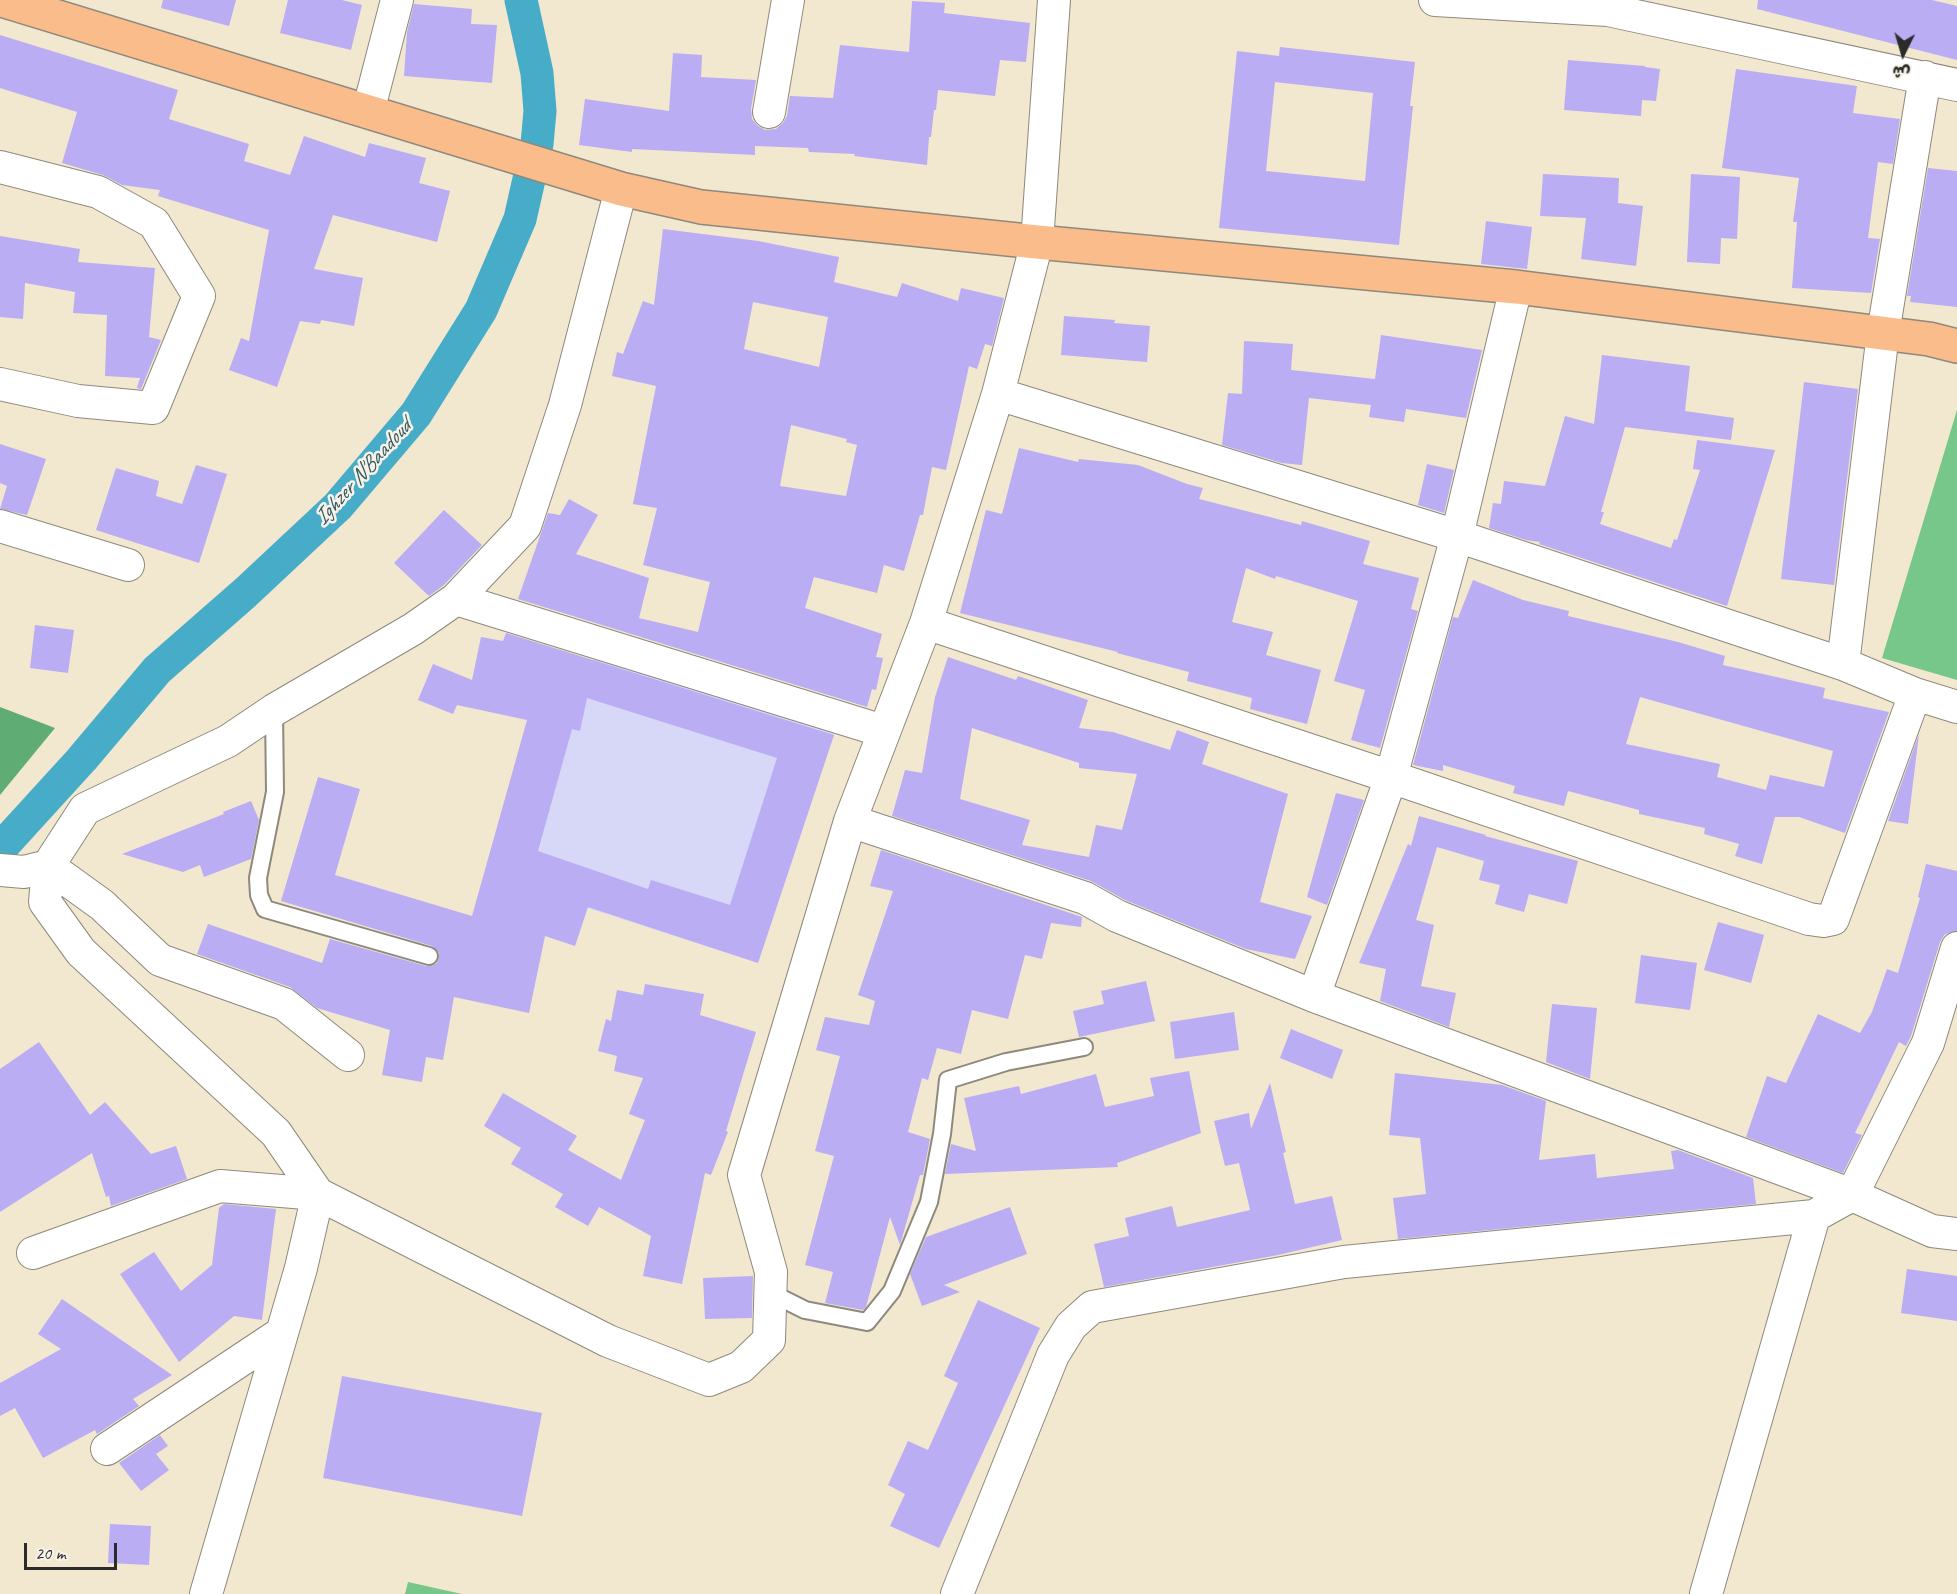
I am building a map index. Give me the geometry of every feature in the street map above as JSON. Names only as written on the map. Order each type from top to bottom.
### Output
[{"type":"main road","points":[[2,0],[44,6],[368,112],[609,186],[701,207],[1516,288],[1929,339],[1957,346]]},
{"type":"street","points":[[368,112],[397,0]]},
{"type":"street","points":[[769,112],[788,0]]},
{"type":"street","points":[[33,1253],[220,1186],[318,1194],[608,1341],[709,1380],[741,1367],[769,1340],[771,1272],[744,1175],[850,821],[926,623],[998,394],[1037,242],[1054,0]]},
{"type":"street","points":[[1435,0],[1609,5],[1957,85]]},
{"type":"street","points":[[1843,664],[1883,333],[1925,77]]},
{"type":"street","points":[[0,167],[98,192],[154,223],[199,296],[153,408],[78,401],[0,384]]},
{"type":"street","points":[[206,1594],[301,1268],[318,1194],[276,1133],[81,952],[45,902],[48,866],[85,809],[228,741],[274,710],[413,629],[456,600],[525,526],[565,405],[609,186]]},
{"type":"street","points":[[1314,996],[1391,777],[1457,536],[1516,288]]},
{"type":"street","points":[[998,394],[1457,536],[1843,664],[1916,694],[1957,707]]},
{"type":"street","points":[[0,526],[128,565]]},
{"type":"street","points":[[456,600],[883,731]]},
{"type":"street","points":[[926,623],[1809,919],[1823,921],[1833,919],[1916,694]]},
{"type":"street","points":[[850,821],[1085,898],[1117,916],[1314,996],[1852,1195],[1932,1231],[1957,1234]]},
{"type":"street","points":[[0,870],[24,872],[48,866],[102,905],[160,960],[284,1004],[348,1055]]},
{"type":"street","points":[[957,1594],[1053,1355],[1071,1326],[1092,1308],[1344,1262],[1814,1216],[1852,1195],[1928,1043],[1957,948]]},
{"type":"street","points":[[1706,1594],[1814,1216]]},
{"type":"street","points":[[107,1449],[280,1334]]},
{"type":"lane","points":[[274,710],[275,792],[258,878],[259,895],[265,909],[429,956]]},
{"type":"lane","points":[[770,1292],[805,1310],[867,1322],[892,1291],[929,1202],[942,1134],[948,1080],[1006,1062],[1084,1047]]},
{"type":"shaded area","points":[[597,649],[836,727],[758,963],[520,886]]},
{"type":"green space","points":[[1957,410],[1957,680],[1882,658]]},
{"type":"green space","points":[[0,707],[55,728],[0,795]]},
{"type":"green space","points":[[408,1582],[462,1594],[405,1594]]},
{"type":"building","points":[[163,0],[236,0],[229,26],[161,8]]},
{"type":"building","points":[[288,0],[342,0],[362,5],[351,50],[280,33]]},
{"type":"building","points":[[1758,0],[1932,0],[1957,6],[1957,60],[1757,9]]},
{"type":"building","points":[[912,1],[945,3],[944,13],[1030,23],[1026,62],[1000,60],[995,96],[938,90],[931,137],[929,137],[927,165],[854,156],[855,154],[809,152],[808,148],[755,146],[755,155],[632,149],[632,152],[579,145],[585,99],[669,111],[673,53],[702,55],[701,77],[756,80],[751,109],[752,119],[765,130],[776,129],[787,116],[790,96],[833,98],[840,45],[909,52]]},
{"type":"building","points":[[414,4],[472,9],[471,24],[497,25],[492,83],[404,76],[407,32]]},
{"type":"building","points":[[0,35],[178,90],[169,119],[249,144],[244,161],[290,175],[304,136],[365,157],[369,143],[426,158],[419,183],[450,191],[437,242],[333,215],[314,269],[363,278],[354,326],[321,320],[320,324],[300,321],[277,387],[229,370],[241,338],[249,341],[269,230],[158,196],[160,190],[122,185],[103,175],[62,163],[77,112],[0,88]]},
{"type":"building","points":[[1280,47],[1415,62],[1410,106],[1413,106],[1399,245],[1219,228],[1237,51],[1279,56]],"holes":[[[1275,82],[1373,93],[1365,181],[1266,171]]]},
{"type":"building","points":[[1568,60],[1660,69],[1656,101],[1642,100],[1641,116],[1564,110]]},
{"type":"building","points":[[1736,69],[1857,86],[1853,113],[1900,119],[1893,164],[1878,162],[1868,238],[1880,239],[1871,293],[1792,288],[1797,222],[1793,222],[1799,178],[1722,168]]},
{"type":"building","points":[[1928,168],[1957,171],[1957,307],[1910,302],[1911,296],[1907,296]]},
{"type":"building","points":[[1543,174],[1619,178],[1618,203],[1643,206],[1636,266],[1581,259],[1586,218],[1540,216]]},
{"type":"building","points":[[1691,174],[1740,177],[1737,239],[1721,238],[1720,264],[1687,262]]},
{"type":"building","points":[[1486,221],[1532,227],[1527,269],[1481,264]]},
{"type":"building","points":[[663,229],[758,241],[839,257],[834,282],[897,297],[902,283],[958,301],[961,288],[1004,298],[992,346],[985,344],[977,369],[969,366],[946,470],[932,467],[923,515],[920,515],[904,571],[884,565],[877,593],[814,577],[805,608],[882,634],[876,657],[883,658],[876,690],[872,689],[867,707],[518,599],[548,513],[560,515],[569,499],[598,515],[576,554],[649,578],[639,618],[698,632],[710,582],[643,565],[657,508],[633,504],[656,386],[612,376],[617,352],[623,354],[643,301],[654,305]],"holes":[[[753,302],[828,317],[819,367],[744,349]],[[791,425],[847,439],[846,442],[857,445],[846,496],[780,486]]]},
{"type":"building","points":[[0,236],[80,249],[78,262],[155,268],[149,337],[161,340],[141,389],[137,388],[140,378],[105,376],[107,315],[73,313],[75,292],[25,283],[23,319],[0,317]]},
{"type":"building","points":[[1064,316],[1115,320],[1114,323],[1150,326],[1147,362],[1061,355]]},
{"type":"building","points":[[1381,335],[1482,350],[1466,418],[1406,409],[1404,422],[1369,417],[1371,405],[1309,398],[1302,465],[1282,463],[1222,445],[1228,393],[1242,394],[1244,341],[1293,344],[1291,370],[1375,379]]},
{"type":"building","points":[[1602,355],[1690,366],[1685,411],[1734,418],[1731,440],[1625,427],[1601,512],[1604,512],[1600,524],[1671,548],[1674,539],[1677,540],[1700,470],[1693,469],[1697,440],[1775,450],[1727,606],[1539,544],[1540,542],[1489,528],[1493,503],[1501,504],[1504,481],[1545,486],[1565,416],[1594,424]]},
{"type":"building","points":[[1804,382],[1858,389],[1834,585],[1781,579]]},
{"type":"building","points":[[0,444],[46,459],[27,515],[0,509],[7,486],[0,483]]},
{"type":"building","points":[[1019,448],[1078,462],[1079,459],[1138,465],[1203,488],[1199,499],[1301,525],[1302,521],[1370,541],[1363,564],[1419,578],[1411,609],[1418,611],[1380,748],[1351,740],[1365,690],[1334,681],[1358,601],[1276,576],[1275,579],[1246,568],[1232,622],[1273,632],[1266,655],[1321,670],[1307,724],[1250,709],[1252,698],[1187,681],[1189,672],[960,613],[986,510],[1002,514]]},
{"type":"building","points":[[1427,464],[1454,470],[1444,513],[1418,505]]},
{"type":"building","points":[[196,465],[227,474],[199,563],[96,530],[116,468],[159,481],[156,496],[182,504]]},
{"type":"building","points":[[444,510],[482,545],[444,585],[429,596],[394,563]]},
{"type":"building","points":[[1473,580],[1523,600],[1569,611],[1568,616],[1678,642],[1725,656],[1723,665],[1825,688],[1823,698],[1889,712],[1845,833],[1799,817],[1775,817],[1762,864],[1735,856],[1739,844],[1704,834],[1705,828],[1639,814],[1639,810],[1568,791],[1564,806],[1513,793],[1515,786],[1443,765],[1443,771],[1413,765],[1453,617],[1458,618]],"holes":[[[1640,697],[1833,751],[1824,787],[1770,775],[1766,790],[1717,777],[1720,764],[1626,744]]]},
{"type":"building","points":[[35,625],[74,630],[68,673],[30,668]]},
{"type":"building","points":[[506,633],[834,735],[758,963],[588,907],[575,946],[545,936],[529,1013],[454,997],[443,1060],[426,1057],[422,1082],[382,1075],[390,1030],[317,1008],[290,987],[197,954],[208,924],[322,963],[330,939],[426,966],[437,963],[439,953],[432,946],[281,901],[318,777],[360,789],[335,875],[472,916],[527,720],[457,705],[453,714],[418,700],[433,664],[472,680],[481,637],[503,641]],"holes":[[[587,698],[777,758],[730,905],[651,880],[648,889],[538,851],[572,729],[580,731]]]},
{"type":"building","points":[[948,657],[1016,680],[1018,676],[1088,700],[1079,728],[1113,732],[1170,750],[1177,730],[1209,742],[1202,764],[1288,794],[1260,902],[1312,916],[1295,959],[1246,949],[1125,900],[1091,881],[892,816],[905,770],[922,773],[935,697]],"holes":[[[972,728],[1079,763],[1079,768],[1137,774],[1122,830],[1096,825],[1089,857],[1022,845],[1030,820],[960,799]]]},
{"type":"building","points":[[1919,734],[1908,824],[1888,821]]},
{"type":"building","points":[[1336,793],[1364,800],[1327,905],[1307,897]]},
{"type":"building","points":[[251,801],[259,820],[251,859],[204,877],[200,865],[183,872],[122,854],[224,814],[223,812]]},
{"type":"building","points":[[1419,816],[1578,861],[1567,904],[1529,894],[1524,912],[1495,904],[1500,885],[1479,880],[1484,861],[1437,847],[1416,920],[1434,925],[1421,986],[1456,993],[1449,1027],[1380,1001],[1386,969],[1359,963],[1408,844],[1411,846]]},
{"type":"building","points":[[881,850],[1082,917],[1081,927],[1051,923],[1042,959],[1025,955],[1008,1019],[972,1010],[961,1054],[937,1048],[928,1080],[922,1078],[908,1132],[930,1139],[923,1175],[920,1175],[900,1245],[890,1217],[866,1307],[863,1310],[825,1303],[833,1272],[805,1265],[834,1156],[815,1151],[840,1056],[816,1050],[825,1017],[869,1025],[875,1001],[858,995],[893,891],[870,886]]},
{"type":"building","points":[[1926,864],[1957,871],[1957,931],[1945,934],[1940,942],[1911,1036],[1906,1046],[1899,1042],[1855,1133],[1862,1135],[1843,1173],[1746,1137],[1767,1076],[1786,1083],[1818,1014],[1860,1033],[1872,1012],[1887,969],[1898,973],[1920,898],[1918,897]]},
{"type":"building","points":[[1718,922],[1764,935],[1751,983],[1704,970]]},
{"type":"building","points":[[1641,955],[1697,963],[1690,1010],[1635,1003]]},
{"type":"building","points":[[1146,981],[1155,1021],[1079,1037],[1073,1011],[1104,1004],[1101,991]]},
{"type":"building","points":[[645,984],[704,994],[700,1015],[756,1032],[726,1131],[728,1132],[711,1175],[705,1173],[682,1284],[643,1276],[651,1236],[599,1207],[588,1226],[555,1207],[563,1194],[511,1164],[521,1148],[484,1126],[503,1093],[577,1136],[568,1150],[621,1180],[645,1120],[629,1114],[643,1078],[614,1071],[617,1056],[598,1051],[606,1019],[611,1021],[617,990],[643,995]]},
{"type":"building","points":[[1552,1004],[1597,1008],[1590,1079],[1546,1062]]},
{"type":"building","points":[[1234,1012],[1239,1050],[1175,1059],[1170,1022]]},
{"type":"building","points":[[1291,1029],[1343,1050],[1332,1079],[1280,1058]]},
{"type":"building","points":[[39,1042],[90,1115],[105,1102],[151,1154],[176,1146],[187,1179],[111,1206],[92,1153],[0,1212],[0,1069]]},
{"type":"building","points":[[1189,1071],[1201,1133],[1117,1163],[1118,1167],[945,1174],[951,1144],[976,1151],[964,1098],[1019,1086],[1021,1094],[1096,1074],[1105,1107],[1154,1096],[1150,1078]]},
{"type":"building","points":[[1395,1073],[1502,1085],[1546,1101],[1539,1160],[1595,1154],[1597,1178],[1674,1169],[1671,1151],[1678,1150],[1753,1178],[1756,1204],[1398,1239],[1393,1198],[1426,1194],[1420,1138],[1389,1135]]},
{"type":"building","points":[[1270,1083],[1295,1204],[1332,1196],[1342,1240],[1278,1255],[1104,1287],[1094,1244],[1129,1236],[1125,1218],[1172,1206],[1177,1227],[1250,1210],[1239,1163],[1225,1166],[1214,1121],[1249,1113],[1251,1129]]},
{"type":"building","points":[[224,1204],[276,1209],[262,1320],[234,1316],[179,1362],[120,1274],[154,1252],[181,1291],[212,1265],[219,1208]]},
{"type":"building","points":[[1010,1207],[1027,1254],[944,1285],[960,1292],[922,1306],[910,1274],[926,1237]]},
{"type":"building","points":[[1907,1269],[1957,1276],[1957,1321],[1901,1313]]},
{"type":"building","points":[[753,1276],[752,1318],[705,1319],[703,1278]]},
{"type":"building","points":[[62,1299],[172,1375],[133,1399],[139,1406],[97,1434],[95,1430],[43,1458],[15,1408],[0,1416],[0,1383],[61,1349],[38,1334]]},
{"type":"building","points":[[978,1300],[1040,1328],[939,1548],[890,1526],[905,1494],[888,1485],[908,1441],[928,1450],[958,1383],[944,1376]]},
{"type":"building","points":[[342,1376],[542,1413],[522,1516],[323,1478]]},
{"type":"building","points":[[160,1435],[168,1446],[156,1454],[169,1470],[141,1491],[119,1463]]},
{"type":"building","points":[[110,1524],[151,1526],[149,1565],[108,1563]]},
{"type":"waterway","name":"Ighzer N'Baadoud","points":[[0,849],[82,759],[157,670],[245,593],[338,506],[416,414],[481,310],[520,219],[537,144],[540,111],[537,73],[521,0]]}]
